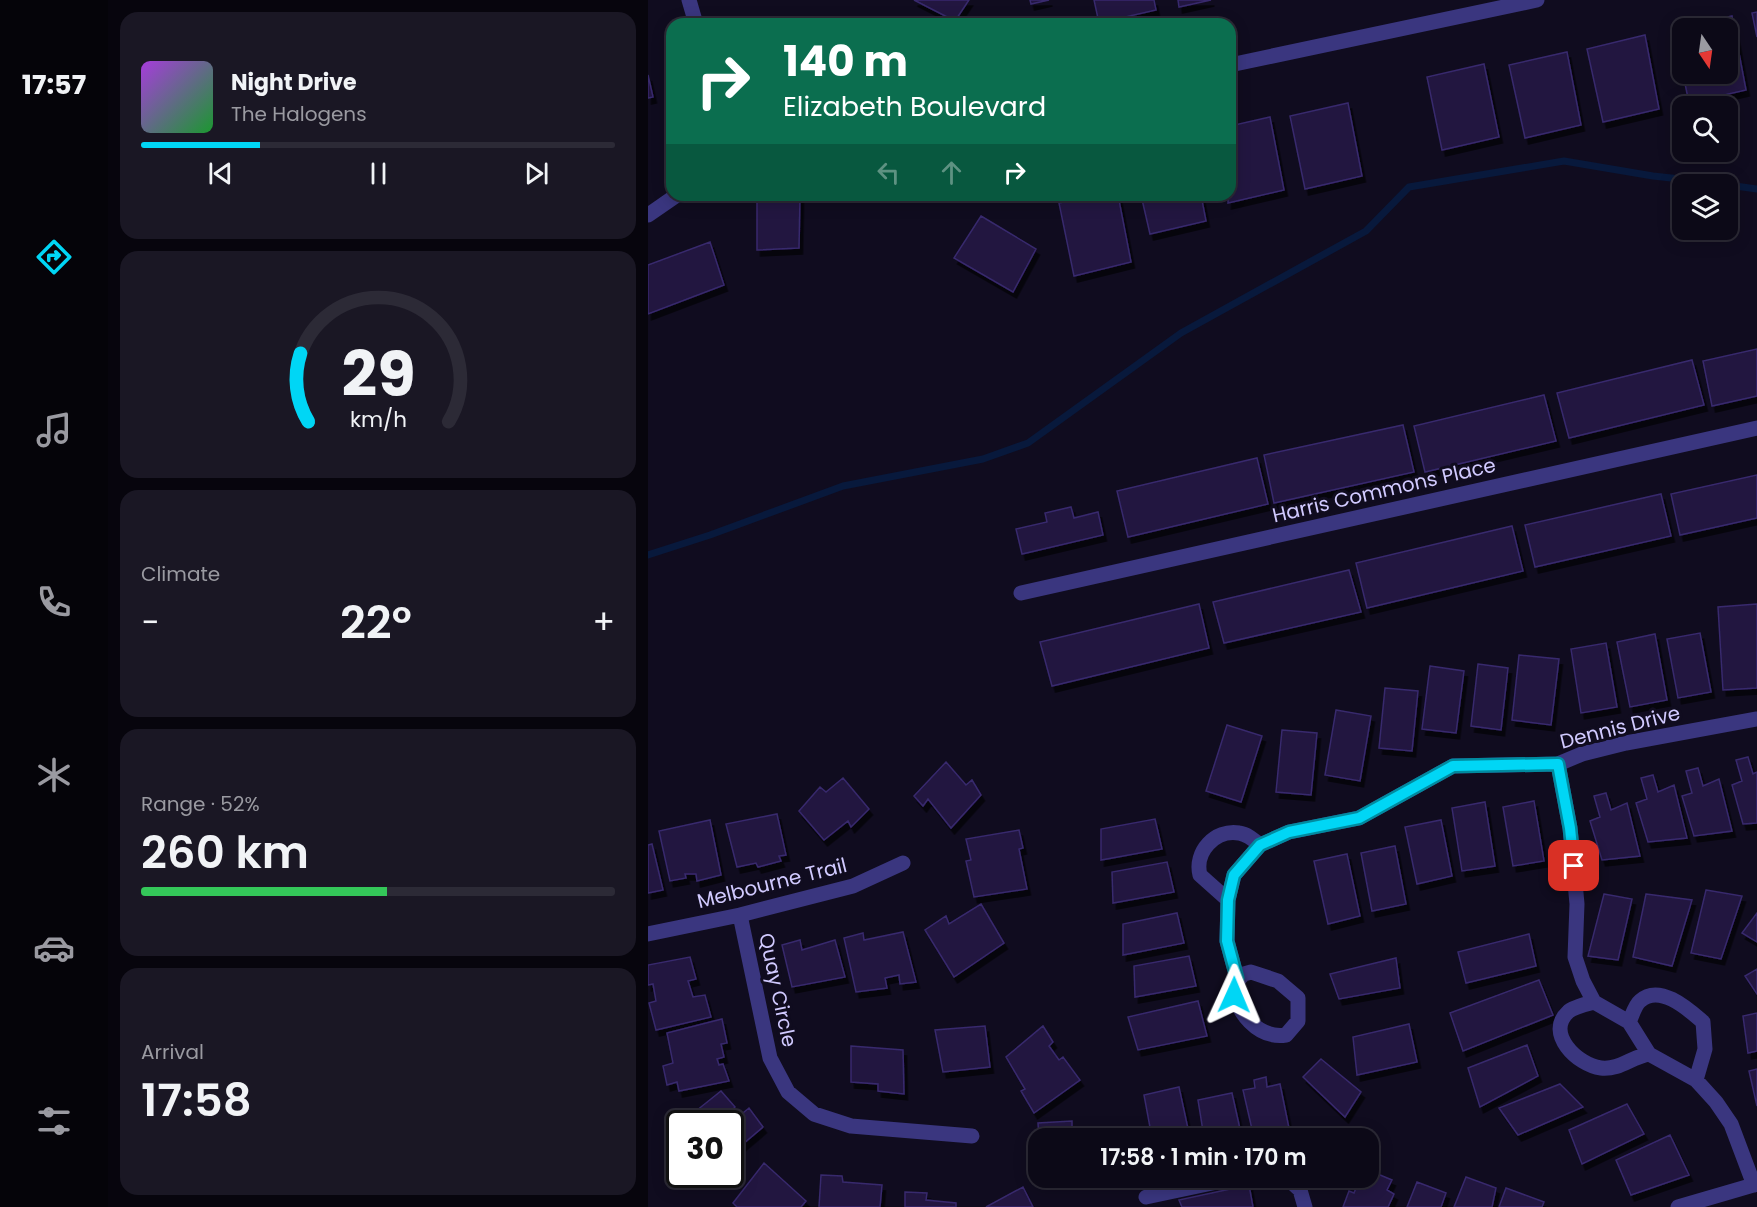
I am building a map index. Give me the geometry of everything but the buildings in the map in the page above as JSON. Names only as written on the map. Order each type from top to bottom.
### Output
[{"type":"street","points":[[689,0],[694,18]]},
{"type":"street","points":[[1236,64],[1537,0]]},
{"type":"street","points":[[648,215],[668,201]]},
{"type":"street","name":"Harris Commons Place","points":[[1021,593],[1757,428]]},
{"type":"street","name":"Dennis Drive","points":[[1237,978],[1227,941],[1228,900],[1234,875],[1260,845],[1289,832],[1359,818],[1453,766],[1558,764],[1582,754],[1626,742],[1757,719]]},
{"type":"street","points":[[1558,764],[1570,828],[1578,904],[1575,957],[1594,1002],[1629,1022],[1649,1054],[1696,1080],[1716,1102],[1731,1124],[1756,1184],[1678,1207]]},
{"type":"street","points":[[1228,900],[1200,876],[1201,854],[1211,841],[1227,833],[1240,833],[1260,845]]},
{"type":"street","name":"Melbourne Trail","points":[[648,934],[740,915],[853,886],[903,863]]},
{"type":"street","name":"Quay Circle","points":[[740,915],[770,1058],[788,1092],[814,1114],[850,1126],[972,1136]]},
{"type":"street","points":[[1251,972],[1278,981],[1290,989],[1298,998],[1300,1009],[1293,1029],[1286,1035],[1278,1036],[1263,1031],[1250,1022],[1234,995],[1233,985],[1237,978],[1251,972]]},
{"type":"street","points":[[1629,1022],[1639,1001],[1646,998],[1669,997],[1684,1005],[1703,1022],[1706,1049],[1696,1080]]},
{"type":"street","points":[[1594,1002],[1569,1011],[1561,1022],[1562,1041],[1575,1055],[1600,1068],[1617,1067],[1627,1064],[1636,1056],[1649,1054]]},
{"type":"street","points":[[1146,1197],[1189,1188]]},
{"type":"street","points":[[1298,1188],[1305,1207]]},
{"type":"waterway","points":[[648,555],[710,535],[843,486],[983,459],[1028,443],[1181,333],[1366,231],[1409,187],[1564,161],[1672,178]]},
{"type":"waterway","points":[[1738,186],[1757,189]]},
{"type":"route","points":[[1234,995],[1233,985],[1237,978],[1227,941],[1228,900],[1234,875],[1260,845],[1289,832],[1359,818],[1453,766],[1558,764],[1570,828],[1574,866]]}]
